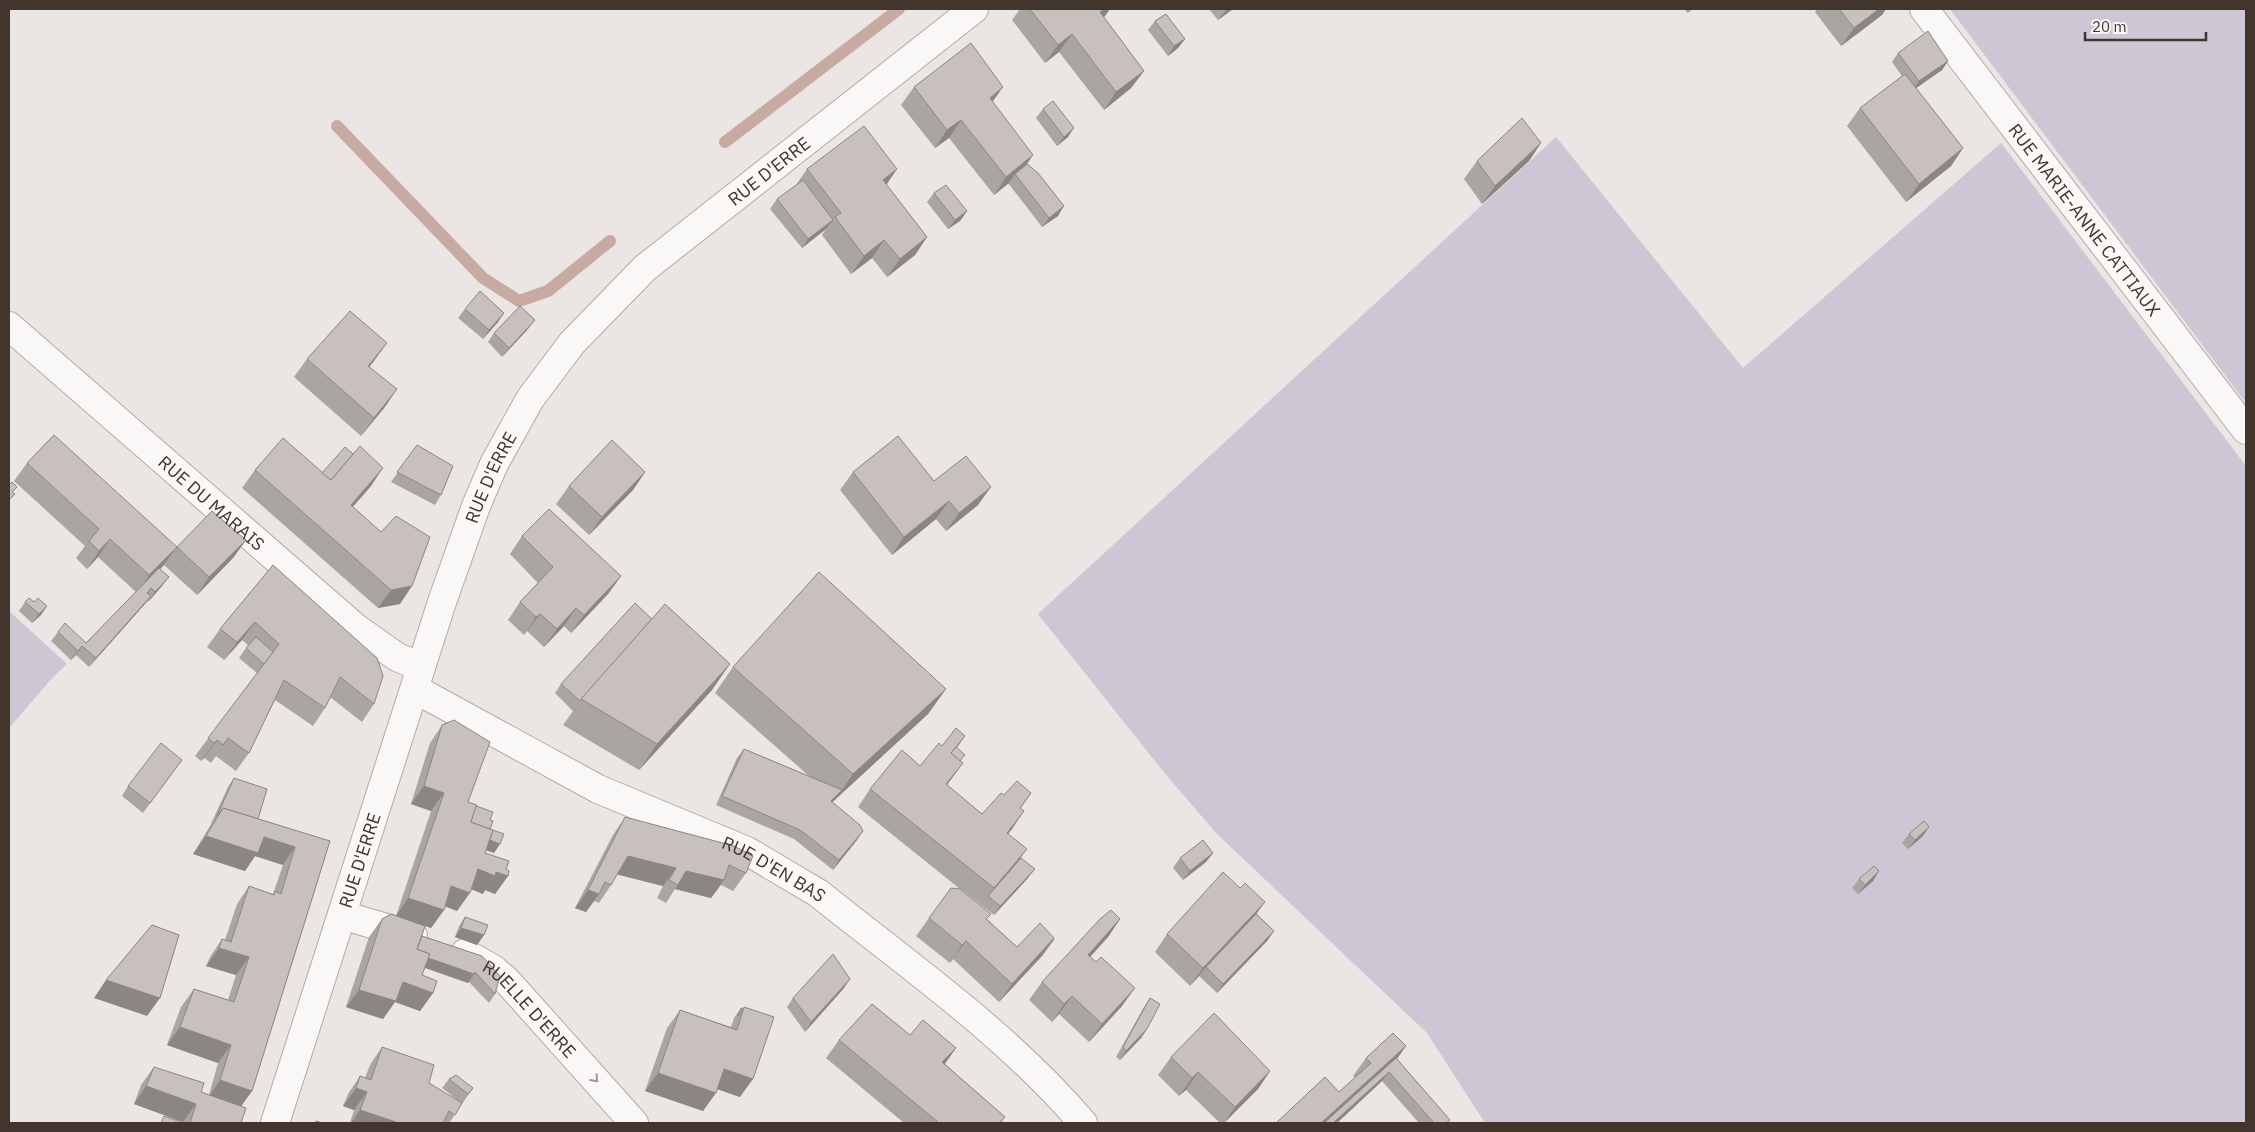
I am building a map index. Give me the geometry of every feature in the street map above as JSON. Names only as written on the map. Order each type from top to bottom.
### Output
[{"type":"street","name":"RUE D'ERRE","points":[[275,1123],[467,530],[494,464],[530,400],[572,343],[645,268],[678,240],[974,9]]},
{"type":"street","name":"RUE MARIE-ANNE CATTIAUX","points":[[1924,9],[2246,430]]},
{"type":"street","name":"RUE DU MARAIS","points":[[9,326],[356,628],[397,657],[418,678]]},
{"type":"street","name":"RUE D'EN BAS","points":[[418,678],[598,789],[747,851],[818,893],[998,1038],[1043,1078],[1069,1118]]},
{"type":"street","name":"RUELLE D'ERRE","points":[[342,915],[441,944],[477,959],[507,981],[634,1123]]},
{"type":"shaded area","points":[[1950,9],[2246,9],[2246,403]]},
{"type":"shaded area","points":[[1556,137],[1743,368],[2001,143],[2246,466],[2246,1123],[1485,1123],[1427,1033],[1216,833],[1162,770],[1038,614]]},
{"type":"shaded area","points":[[9,611],[67,664],[53,677],[9,728]]},
{"type":"building","points":[[1030,9],[1105,9],[1100,12],[1144,71],[1116,92],[1072,34],[1058,45]]},
{"type":"building","points":[[1839,9],[1879,9],[1854,28]]},
{"type":"building","points":[[1166,14],[1185,39],[1174,46],[1155,21]]},
{"type":"building","points":[[1928,31],[1948,61],[1919,81],[1898,53]]},
{"type":"building","points":[[971,43],[1003,87],[990,98],[1033,155],[1006,177],[961,120],[947,130],[914,87]]},
{"type":"building","points":[[1905,74],[1963,148],[1919,184],[1860,108]]},
{"type":"building","points":[[1053,101],[1074,128],[1064,137],[1043,109]]},
{"type":"building","points":[[1522,118],[1541,143],[1495,186],[1477,161]]},
{"type":"building","points":[[864,126],[897,169],[883,180],[927,237],[900,259],[884,240],[864,256],[835,217],[841,213],[807,169]]},
{"type":"building","points":[[1027,164],[1038,173],[1064,206],[1049,218],[1015,174]]},
{"type":"building","points":[[803,180],[833,220],[808,239],[777,199]]},
{"type":"building","points":[[946,185],[967,211],[955,220],[934,193]]},
{"type":"building","points":[[480,291],[504,313],[489,330],[465,309]]},
{"type":"building","points":[[520,306],[535,320],[509,348],[494,333]]},
{"type":"building","points":[[350,311],[387,343],[368,366],[397,389],[374,418],[307,359]]},
{"type":"building","points":[[54,435],[177,547],[149,575],[110,539],[99,551],[89,541],[99,529],[27,463]]},
{"type":"building","points":[[898,436],[934,481],[966,456],[991,487],[959,513],[949,501],[904,537],[853,472]]},
{"type":"building","points":[[283,438],[331,480],[360,446],[383,468],[351,505],[381,532],[396,516],[430,537],[412,586],[391,590],[255,470]]},
{"type":"building","points":[[612,440],[645,472],[602,517],[569,486]]},
{"type":"building","points":[[417,445],[453,466],[441,495],[397,472]]},
{"type":"building","points":[[345,447],[353,454],[331,480],[322,473]]},
{"type":"building","points":[[12,482],[17,487],[12,492],[15,494],[9,500],[9,485]]},
{"type":"building","points":[[549,509],[621,576],[584,615],[576,608],[557,629],[540,614],[536,617],[520,602],[553,567],[522,536]]},
{"type":"building","points":[[212,511],[246,540],[209,577],[177,547]]},
{"type":"building","points":[[273,565],[377,658],[383,676],[374,704],[340,677],[325,708],[284,680],[249,753],[228,738],[223,745],[217,740],[214,743],[208,738],[279,644],[255,622],[237,642],[220,629]]},
{"type":"building","points":[[159,568],[169,577],[155,592],[151,588],[147,593],[151,596],[96,658],[82,646],[78,651],[58,632],[65,623],[86,643]]},
{"type":"building","points":[[819,572],[946,689],[853,774],[733,667]]},
{"type":"building","points":[[29,598],[34,602],[38,598],[47,606],[39,614],[25,602]]},
{"type":"building","points":[[635,603],[652,619],[580,701],[561,684]]},
{"type":"building","points":[[665,604],[730,664],[657,744],[581,699]]},
{"type":"building","points":[[256,637],[273,652],[264,664],[246,648]]},
{"type":"building","points":[[454,720],[490,742],[468,802],[477,805],[471,822],[493,830],[485,853],[509,861],[506,869],[509,871],[508,876],[496,872],[495,876],[478,869],[470,893],[451,886],[444,910],[408,898],[444,793],[424,786],[442,725]]},
{"type":"building","points":[[956,728],[965,736],[951,753],[963,763],[946,784],[982,814],[1001,793],[1004,795],[1017,781],[1031,793],[1020,808],[1024,811],[1007,833],[1027,849],[994,888],[870,789],[902,750],[920,766],[939,743],[942,746]]},
{"type":"building","points":[[161,743],[182,760],[150,803],[128,786]]},
{"type":"building","points":[[956,747],[965,755],[960,761],[951,753]]},
{"type":"building","points":[[744,749],[842,790],[831,801],[860,825],[863,831],[839,860],[800,830],[722,796]]},
{"type":"building","points":[[234,778],[267,789],[258,819],[223,808],[217,816]]},
{"type":"building","points":[[476,806],[493,812],[490,820],[493,821],[490,829],[471,822]]},
{"type":"building","points":[[223,808],[330,841],[252,1091],[220,1080],[231,1045],[180,1027],[194,989],[234,1002],[249,957],[219,948],[222,939],[231,942],[249,886],[274,895],[275,891],[281,894],[295,847],[264,837],[258,853],[206,836]]},
{"type":"building","points":[[625,817],[734,846],[753,856],[746,873],[729,865],[724,880],[686,871],[678,885],[669,880],[676,868],[628,856],[611,885],[605,882],[599,894],[588,890]]},
{"type":"building","points":[[1924,821],[1929,827],[1915,840],[1909,834]]},
{"type":"building","points":[[493,830],[504,834],[500,844],[490,840]]},
{"type":"building","points":[[1203,840],[1213,853],[1190,871],[1180,858]]},
{"type":"building","points":[[1021,858],[1035,869],[1000,906],[988,896]]},
{"type":"building","points":[[1874,866],[1879,871],[1865,885],[1859,879]]},
{"type":"building","points":[[1223,872],[1240,888],[1245,883],[1265,902],[1203,968],[1167,934]]},
{"type":"building","points":[[951,888],[960,889],[991,914],[986,919],[1017,947],[1040,923],[1054,938],[1012,984],[966,941],[962,945],[929,918]]},
{"type":"building","points":[[1111,910],[1120,919],[1088,955],[1096,962],[1101,957],[1135,988],[1102,1024],[1072,996],[1064,1004],[1042,982],[1100,919]]},
{"type":"building","points":[[391,914],[425,926],[417,949],[430,954],[422,975],[437,981],[433,993],[403,982],[396,1001],[359,990],[382,919]]},
{"type":"building","points":[[1256,914],[1274,931],[1223,984],[1206,967]]},
{"type":"building","points":[[465,917],[488,925],[484,935],[461,928]]},
{"type":"building","points":[[152,925],[179,935],[160,998],[106,980]]},
{"type":"building","points":[[422,936],[482,956],[500,976],[495,994],[475,972],[474,974],[428,958],[430,954],[417,949]]},
{"type":"building","points":[[833,954],[850,979],[811,1022],[793,998]]},
{"type":"building","points":[[1150,998],[1160,1004],[1147,1029],[1126,1051],[1123,1047]]},
{"type":"building","points":[[872,1004],[910,1035],[923,1020],[956,1048],[942,1062],[1005,1117],[999,1123],[939,1123],[839,1040]]},
{"type":"building","points":[[744,1007],[774,1017],[753,1079],[724,1069],[716,1093],[658,1073],[680,1010],[737,1030]]},
{"type":"building","points":[[1214,1013],[1270,1071],[1235,1107],[1198,1072],[1192,1078],[1171,1057]]},
{"type":"building","points":[[1393,1033],[1406,1046],[1321,1123],[1276,1123],[1325,1077],[1339,1092],[1371,1063],[1366,1058]]},
{"type":"building","points":[[382,1047],[434,1065],[429,1083],[462,1103],[455,1115],[449,1111],[443,1123],[399,1123],[360,1110],[367,1092],[356,1088],[360,1076],[371,1080]]},
{"type":"building","points":[[1396,1058],[1450,1120],[1446,1123],[1434,1123],[1389,1072],[1333,1123],[1324,1123]]},
{"type":"building","points":[[154,1067],[204,1083],[201,1092],[246,1108],[241,1123],[190,1123],[196,1104],[146,1086]]},
{"type":"building","points":[[456,1075],[473,1088],[468,1094],[449,1079]]},
{"type":"building","points":[[164,1116],[181,1122],[161,1123]]},
{"type":"waterway","points":[[725,142],[899,9]]},
{"type":"waterway","points":[[337,126],[483,278],[519,301],[548,291],[610,241]]}]
